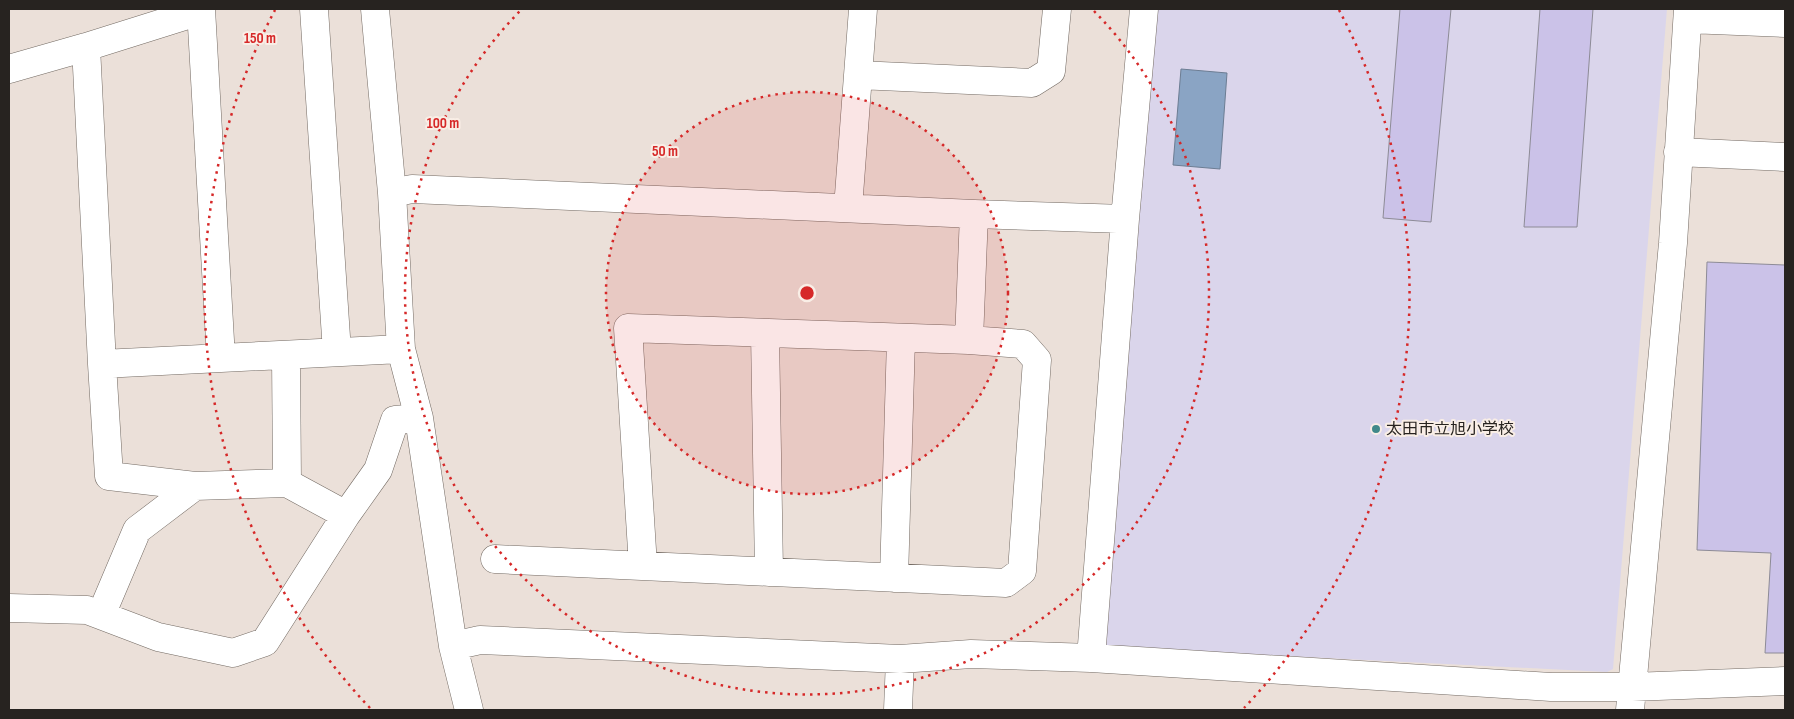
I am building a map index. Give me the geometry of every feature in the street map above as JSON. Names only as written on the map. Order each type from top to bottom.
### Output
[{"type":"street","points":[[9,68],[86,47],[191,14],[201,9],[221,358]]},
{"type":"street","points":[[314,9],[337,352]]},
{"type":"street","points":[[375,9],[392,193],[401,349],[420,418],[454,646],[469,710]]},
{"type":"street","points":[[848,208],[863,9]]},
{"type":"street","points":[[858,75],[1032,83],[1051,71],[1057,9]]},
{"type":"street","points":[[1091,658],[1125,219],[1144,9]]},
{"type":"street","points":[[1631,699],[1673,243],[1688,14],[1785,23]]},
{"type":"street","points":[[86,47],[109,476],[195,486],[287,483],[346,515]]},
{"type":"street","points":[[1678,152],[1785,157]]},
{"type":"street","points":[[392,193],[412,189],[1125,219]]},
{"type":"street","points":[[969,340],[974,214]]},
{"type":"street","points":[[495,559],[894,578],[1006,583],[1022,571],[1037,360],[1022,344],[969,340],[628,328],[643,566]]},
{"type":"street","points":[[765,333],[769,572]]},
{"type":"street","points":[[894,578],[901,339]]},
{"type":"street","points":[[102,364],[401,349]]},
{"type":"street","points":[[286,354],[287,483]]},
{"type":"street","points":[[9,608],[88,610],[158,637],[233,652],[265,642],[346,515],[378,470],[395,420],[420,418]]},
{"type":"street","points":[[102,615],[137,530],[195,486]]},
{"type":"street","points":[[454,646],[480,640],[900,659],[970,654],[1091,658],[1551,687],[1631,699],[1785,681]]},
{"type":"street","points":[[898,710],[900,659]]},
{"type":"shaded area","name":"太田市立旭小学校","points":[[1156,9],[1667,9],[1613,669],[1607,672],[1105,647]]},
{"type":"water","points":[[1181,69],[1227,73],[1220,169],[1173,165]]},
{"type":"building","points":[[1400,9],[1451,9],[1431,222],[1383,218]]},
{"type":"building","points":[[1540,9],[1593,9],[1577,227],[1524,227]]},
{"type":"building","points":[[1707,262],[1785,265],[1785,653],[1765,653],[1771,553],[1697,550]]},
{"type":"place","name":"太田市立旭小学校","points":[[1376,429]]}]
